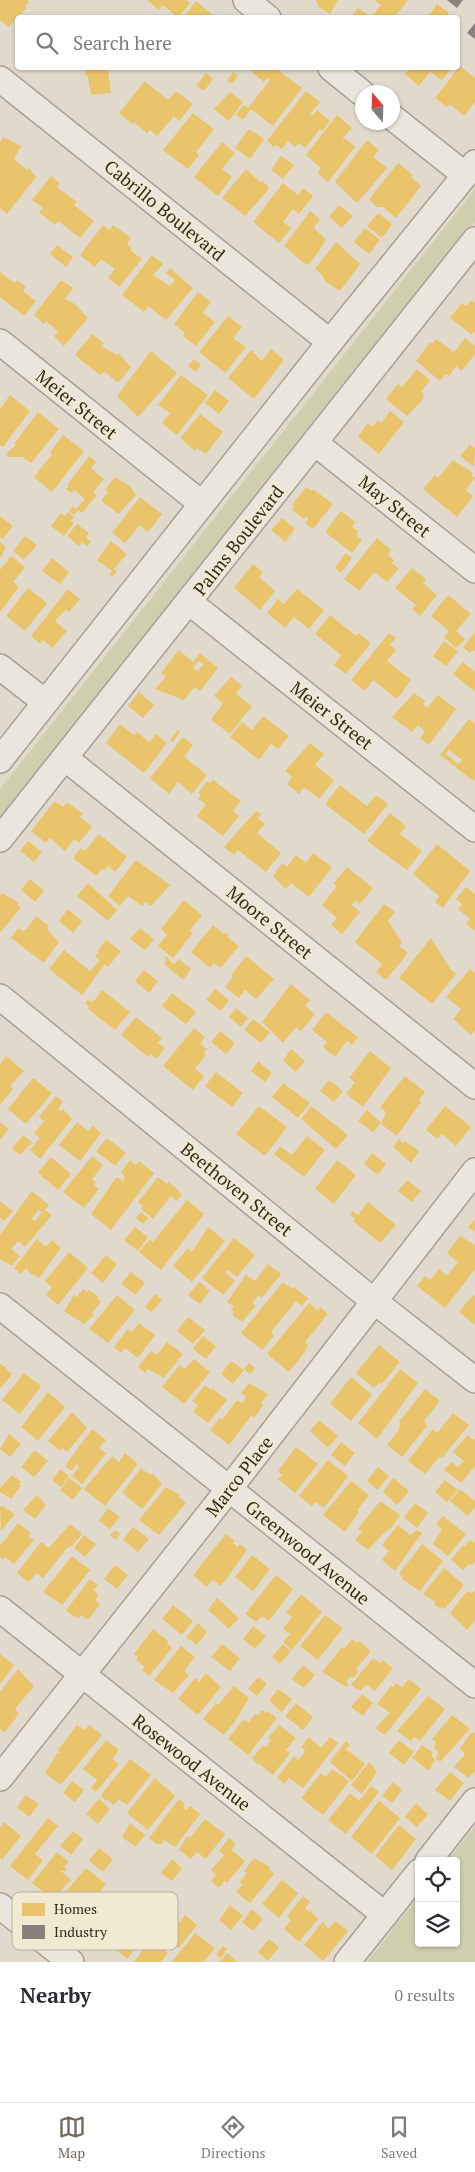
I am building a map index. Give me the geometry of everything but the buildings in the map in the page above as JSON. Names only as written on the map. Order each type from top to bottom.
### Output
[{"type":"street","points":[[246,0],[264,15]]},
{"type":"street","points":[[333,70],[355,87]]},
{"type":"street","name":"Cabrillo Boulevard","points":[[0,79],[330,342]]},
{"type":"street","points":[[0,760],[330,342],[470,169],[400,122]]},
{"type":"street","name":"Palms Boulevard","points":[[0,839],[475,240]]},
{"type":"street","name":"Meier Street","points":[[0,342],[202,504]]},
{"type":"street","name":"May Street","points":[[315,443],[471,559]]},
{"type":"street","name":"Meier Street","points":[[189,602],[475,829]]},
{"type":"street","points":[[0,667],[45,702]]},
{"type":"street","name":"Moore Street","points":[[65,758],[475,1086]]},
{"type":"street","name":"Beethoven Street","points":[[0,996],[374,1301],[475,1380]]},
{"type":"street","name":"Marco Place","points":[[0,1778],[229,1489],[475,1171]]},
{"type":"street","name":"Greenwood Avenue","points":[[0,1306],[475,1685]]},
{"type":"street","name":"Rosewood Avenue","points":[[0,1609],[385,1915]]},
{"type":"street","points":[[431,1857],[475,1801]]},
{"type":"street","points":[[347,1962],[415,1877]]},
{"type":"street","points":[[0,1906],[12,1915]]},
{"type":"street","points":[[56,1950],[71,1962]]},
{"type":"green space","points":[[475,189],[475,222],[0,823],[0,789]]},
{"type":"green space","points":[[475,1826],[475,1962],[367,1962],[415,1901],[415,1947],[460,1947],[460,1857],[450,1857]]}]
